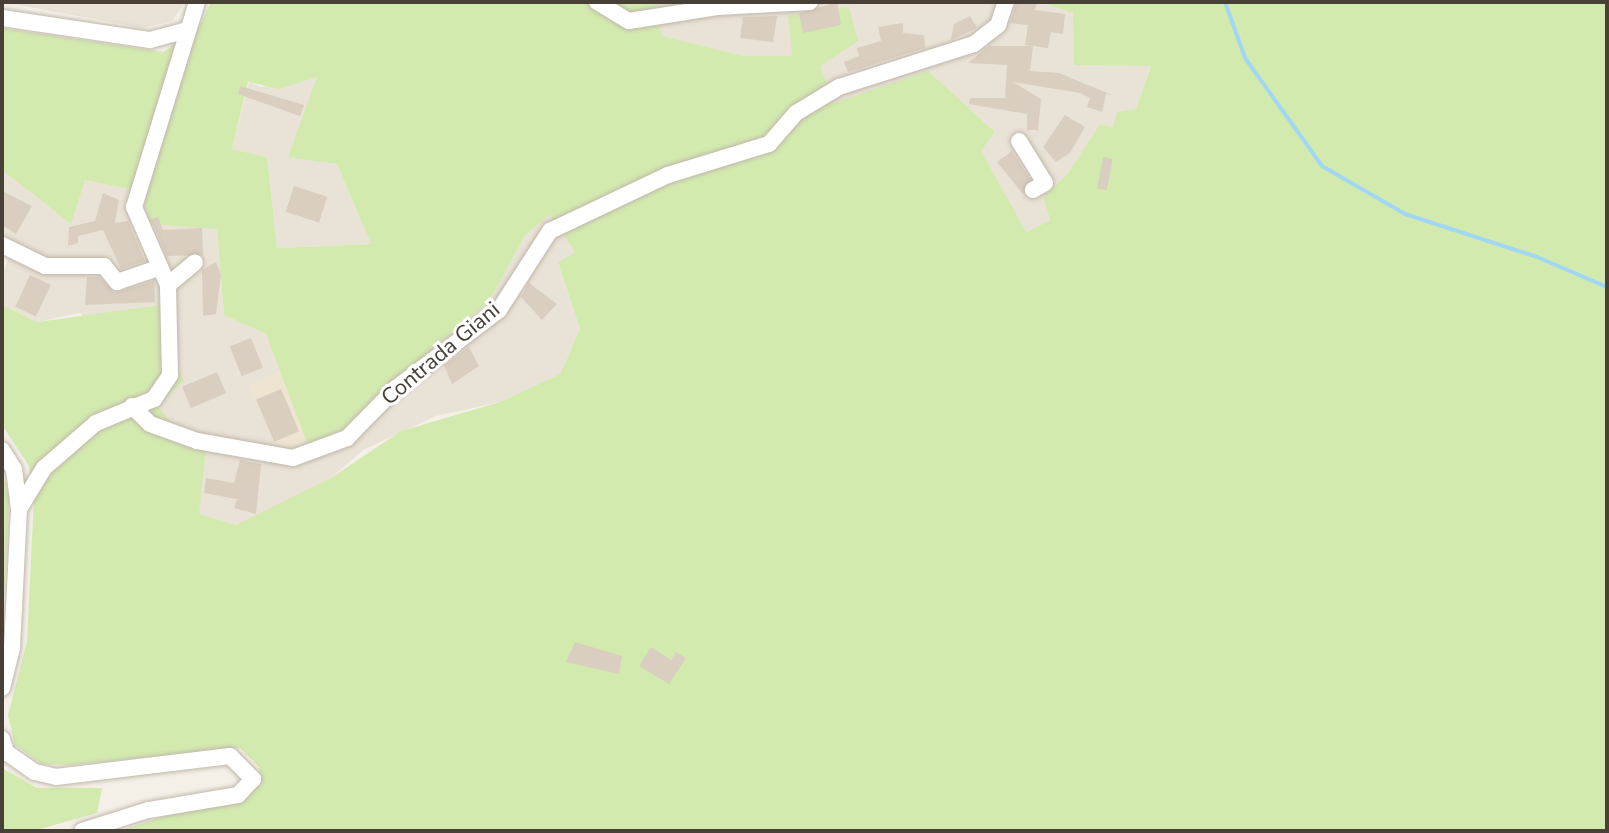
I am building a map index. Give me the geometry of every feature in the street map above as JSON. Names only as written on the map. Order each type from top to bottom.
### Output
[{"type":"street","points":[[19,509],[44,468],[96,423],[154,399],[170,375],[168,285],[134,207],[184,31],[197,2]]},
{"type":"street","points":[[597,2],[629,21],[717,7],[810,2]]},
{"type":"street","name":"Contrada Giani","points":[[132,406],[150,424],[197,441],[293,458],[347,438],[396,388],[499,310],[550,231],[668,175],[769,144],[796,113],[839,87],[974,44],[998,25],[1006,2]]},
{"type":"street","points":[[2,18],[150,40],[184,31]]},
{"type":"street","points":[[1019,141],[1045,183],[1033,190]]},
{"type":"street","points":[[2,245],[45,266],[104,266],[117,282],[158,268]]},
{"type":"street","points":[[168,285],[195,262]]},
{"type":"street","points":[[2,450],[14,469],[19,509],[12,648],[2,688]]},
{"type":"street","points":[[2,739],[6,752],[35,772],[56,777],[230,756],[253,779],[238,795],[148,810],[82,831]]},
{"type":"shaded area","points":[[2,2],[185,2],[172,21],[143,28]]},
{"type":"shaded area","points":[[659,2],[1041,2],[1073,13],[1151,65],[1136,110],[1113,128],[1100,125],[1068,173],[1043,197],[1050,220],[1025,232],[981,151],[995,132],[928,72],[834,104],[788,15],[793,56],[743,56],[661,36],[654,11]]},
{"type":"shaded area","points":[[318,77],[337,164],[371,244],[277,248],[267,157],[232,149],[249,82],[261,87]]},
{"type":"shaded area","points":[[2,170],[70,223],[85,180],[143,192],[151,224],[217,228],[224,315],[266,334],[310,448],[398,392],[432,348],[488,303],[526,234],[551,214],[575,252],[558,264],[580,329],[560,374],[500,402],[436,416],[363,450],[331,478],[268,514],[236,525],[198,515],[207,440],[177,431],[80,313],[37,322],[2,305],[2,275],[12,249],[2,241]]},
{"type":"shaded area","points":[[280,371],[309,440],[278,453],[249,384]]},
{"type":"green space","points":[[211,2],[659,2],[654,11],[662,36],[743,56],[792,56],[788,15],[849,7],[858,41],[820,66],[834,103],[928,71],[995,132],[981,151],[1026,232],[1050,220],[1043,197],[1068,173],[1100,124],[1113,127],[1117,112],[1136,109],[1151,66],[1074,65],[1073,13],[1041,2],[1607,2],[1607,831],[118,831],[197,806],[260,776],[259,767],[240,748],[70,765],[42,764],[15,745],[8,715],[27,641],[34,498],[29,466],[2,425],[2,305],[37,322],[161,305],[164,347],[184,381],[157,405],[177,431],[207,440],[199,514],[236,525],[331,478],[401,431],[500,402],[560,374],[580,329],[558,263],[575,252],[550,215],[526,234],[488,303],[432,348],[370,422],[309,448],[266,334],[224,315],[217,229],[150,224],[143,192],[85,180],[71,224],[2,170],[2,28],[163,52],[198,29]],"holes":[[[317,77],[288,157],[337,164],[371,244],[277,248],[267,157],[232,149],[248,82],[279,89]]]},
{"type":"green space","points":[[2,469],[9,498],[2,637]]},
{"type":"green space","points":[[2,768],[37,788],[102,788],[97,813],[33,831],[2,831]]},
{"type":"building","points":[[837,2],[841,25],[803,33],[799,14]]},
{"type":"building","points":[[1017,2],[1037,2],[1035,10],[1065,14],[1063,34],[1051,32],[1048,48],[1025,45],[1028,25],[1010,23]]},
{"type":"building","points":[[777,16],[773,42],[740,38],[743,17]]},
{"type":"building","points":[[970,16],[977,28],[951,40],[954,24]]},
{"type":"building","points":[[903,23],[903,33],[924,35],[925,48],[848,72],[844,62],[859,56],[857,48],[881,41],[878,27]]},
{"type":"building","points":[[989,46],[1033,46],[1030,71],[1059,73],[1112,95],[1106,94],[1102,112],[1087,107],[1090,98],[1080,93],[1013,82],[1041,99],[1038,130],[1027,130],[1027,114],[969,104],[970,98],[1005,98],[1007,65],[968,63]]},
{"type":"building","points":[[240,86],[304,105],[300,116],[238,94]]},
{"type":"building","points":[[1065,115],[1085,127],[1070,153],[1056,162],[1043,147]]},
{"type":"building","points":[[1012,151],[1030,179],[1023,194],[997,162]]},
{"type":"building","points":[[1103,157],[1113,159],[1107,190],[1097,188]]},
{"type":"building","points":[[294,186],[327,197],[319,222],[286,212]]},
{"type":"building","points":[[2,191],[32,206],[16,234],[2,225]]},
{"type":"building","points":[[103,193],[119,200],[115,223],[128,221],[145,261],[121,269],[103,230],[78,236],[78,243],[68,246],[69,227],[95,221]]},
{"type":"building","points":[[158,217],[163,230],[202,228],[203,255],[167,256],[151,219]]},
{"type":"building","points":[[216,262],[221,274],[216,314],[203,316],[202,270]]},
{"type":"building","points":[[30,275],[51,285],[36,316],[15,307]]},
{"type":"building","points":[[87,277],[99,277],[115,293],[154,281],[155,302],[85,305]]},
{"type":"building","points":[[529,283],[557,304],[542,320],[521,297]]},
{"type":"building","points":[[251,338],[263,368],[242,376],[230,347]]},
{"type":"building","points":[[469,347],[479,366],[452,384],[444,365]]},
{"type":"building","points":[[217,372],[226,393],[191,408],[182,387]]},
{"type":"building","points":[[281,389],[299,431],[274,442],[256,400]]},
{"type":"building","points":[[240,460],[261,464],[256,514],[234,508],[237,499],[204,493],[206,478],[234,483]]},
{"type":"building","points":[[575,642],[622,656],[619,674],[566,662]]},
{"type":"building","points":[[651,647],[671,660],[676,652],[686,658],[669,684],[639,666]]},
{"type":"waterway","points":[[1225,2],[1245,58],[1322,166],[1405,214],[1537,257],[1607,287]]}]
